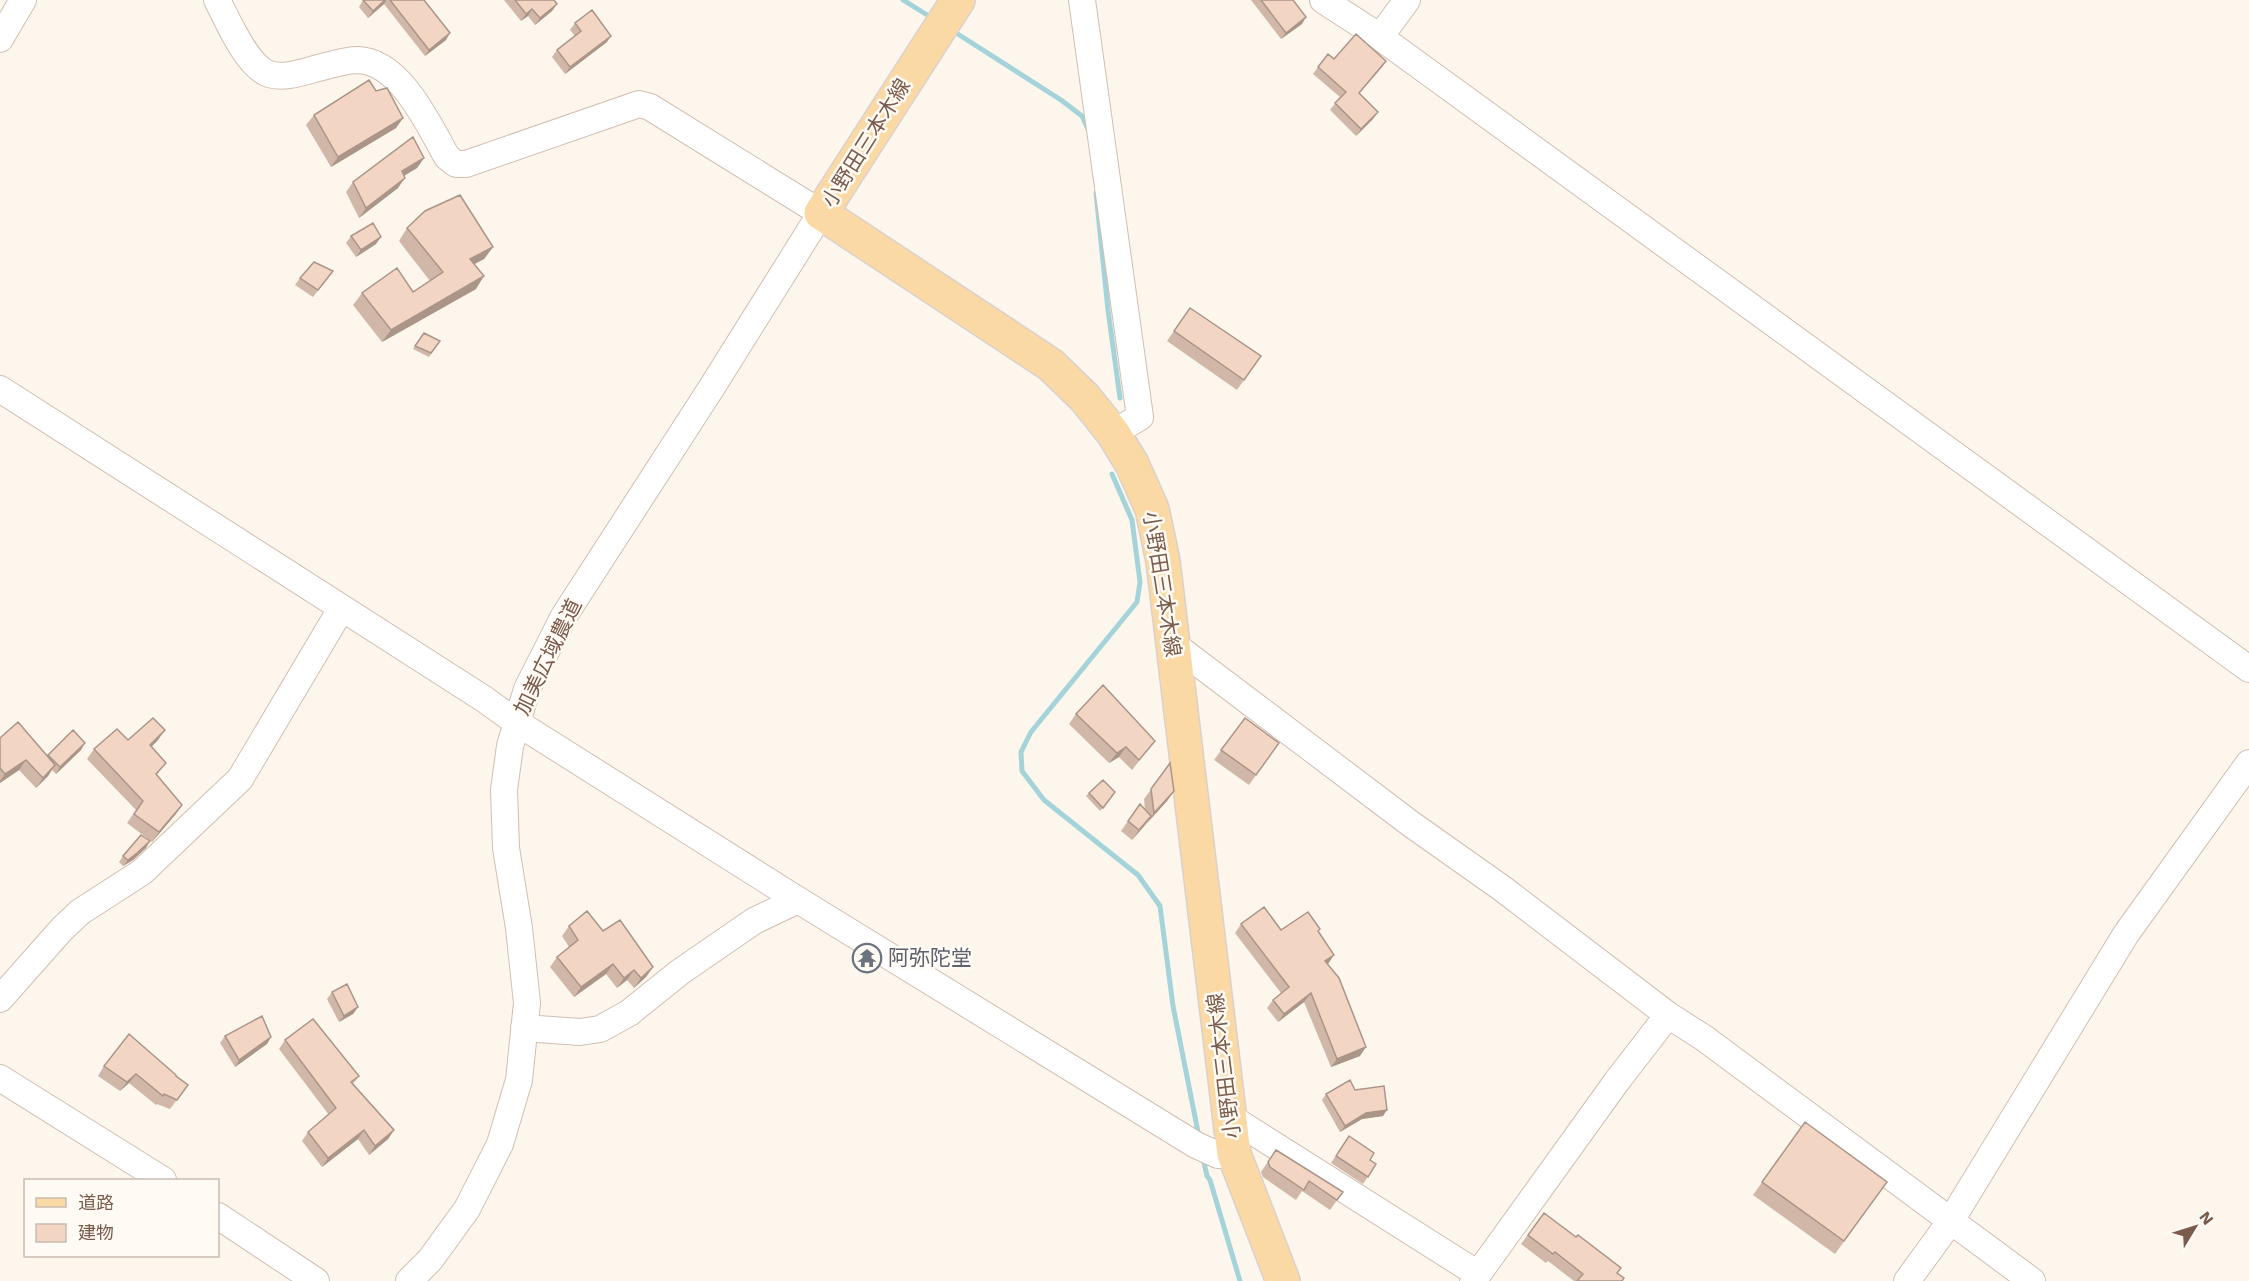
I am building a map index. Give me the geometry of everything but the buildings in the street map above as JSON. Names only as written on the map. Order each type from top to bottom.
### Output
[{"type":"main road","name":"小野田三本木線","points":[[947,16],[821,213],[1051,365],[1085,398],[1113,433],[1132,464],[1152,509],[1163,561],[1234,1154],[1283,1281]]},
{"type":"street","points":[[0,39],[24,0]]},
{"type":"street","points":[[217,0],[249,56],[258,67],[269,74],[293,75],[345,61],[360,60],[372,62],[387,70],[404,86],[447,157],[456,164],[466,164],[639,104],[650,107],[821,213]]},
{"type":"street","points":[[1082,0],[1140,417],[1113,433]]},
{"type":"street","points":[[1323,0],[1380,37],[2249,669]]},
{"type":"street","points":[[1380,37],[1407,0]]},
{"type":"street","name":"加美広域農道","points":[[410,1281],[430,1260],[467,1209],[501,1144],[519,1080],[527,1003],[519,928],[506,848],[504,790],[510,746],[527,689],[564,616],[821,213]]},
{"type":"street","points":[[0,389],[484,699],[516,722],[798,900],[1196,1145],[1218,1155],[1234,1154]]},
{"type":"street","points":[[0,999],[80,912],[142,872],[240,779],[341,609]]},
{"type":"street","points":[[1173,644],[1411,824],[1503,889],[1668,1015],[1704,1038],[1911,1189],[1950,1222],[2032,1281]]},
{"type":"street","points":[[1907,1281],[1950,1222],[2126,934],[2249,763]]},
{"type":"street","points":[[524,1028],[580,1032],[600,1029],[629,1013],[680,972],[754,921],[798,900]]},
{"type":"street","points":[[1230,1117],[1476,1277],[1617,1081],[1668,1015]]},
{"type":"street","points":[[0,1078],[161,1179]]},
{"type":"street","points":[[219,1217],[316,1281]]},
{"type":"waterway","points":[[903,0],[932,18]]},
{"type":"waterway","points":[[950,29],[1061,100],[1082,116],[1089,131]]},
{"type":"waterway","points":[[1096,193],[1120,398]]},
{"type":"waterway","points":[[1112,474],[1132,520],[1140,582],[1137,602],[1031,732],[1021,752],[1022,771],[1044,800],[1138,875],[1160,906],[1173,1006],[1199,1137]]},
{"type":"waterway","points":[[1203,1158],[1240,1281]]},
{"type":"place","name":"阿弥陀堂","points":[[867,958]]}]
